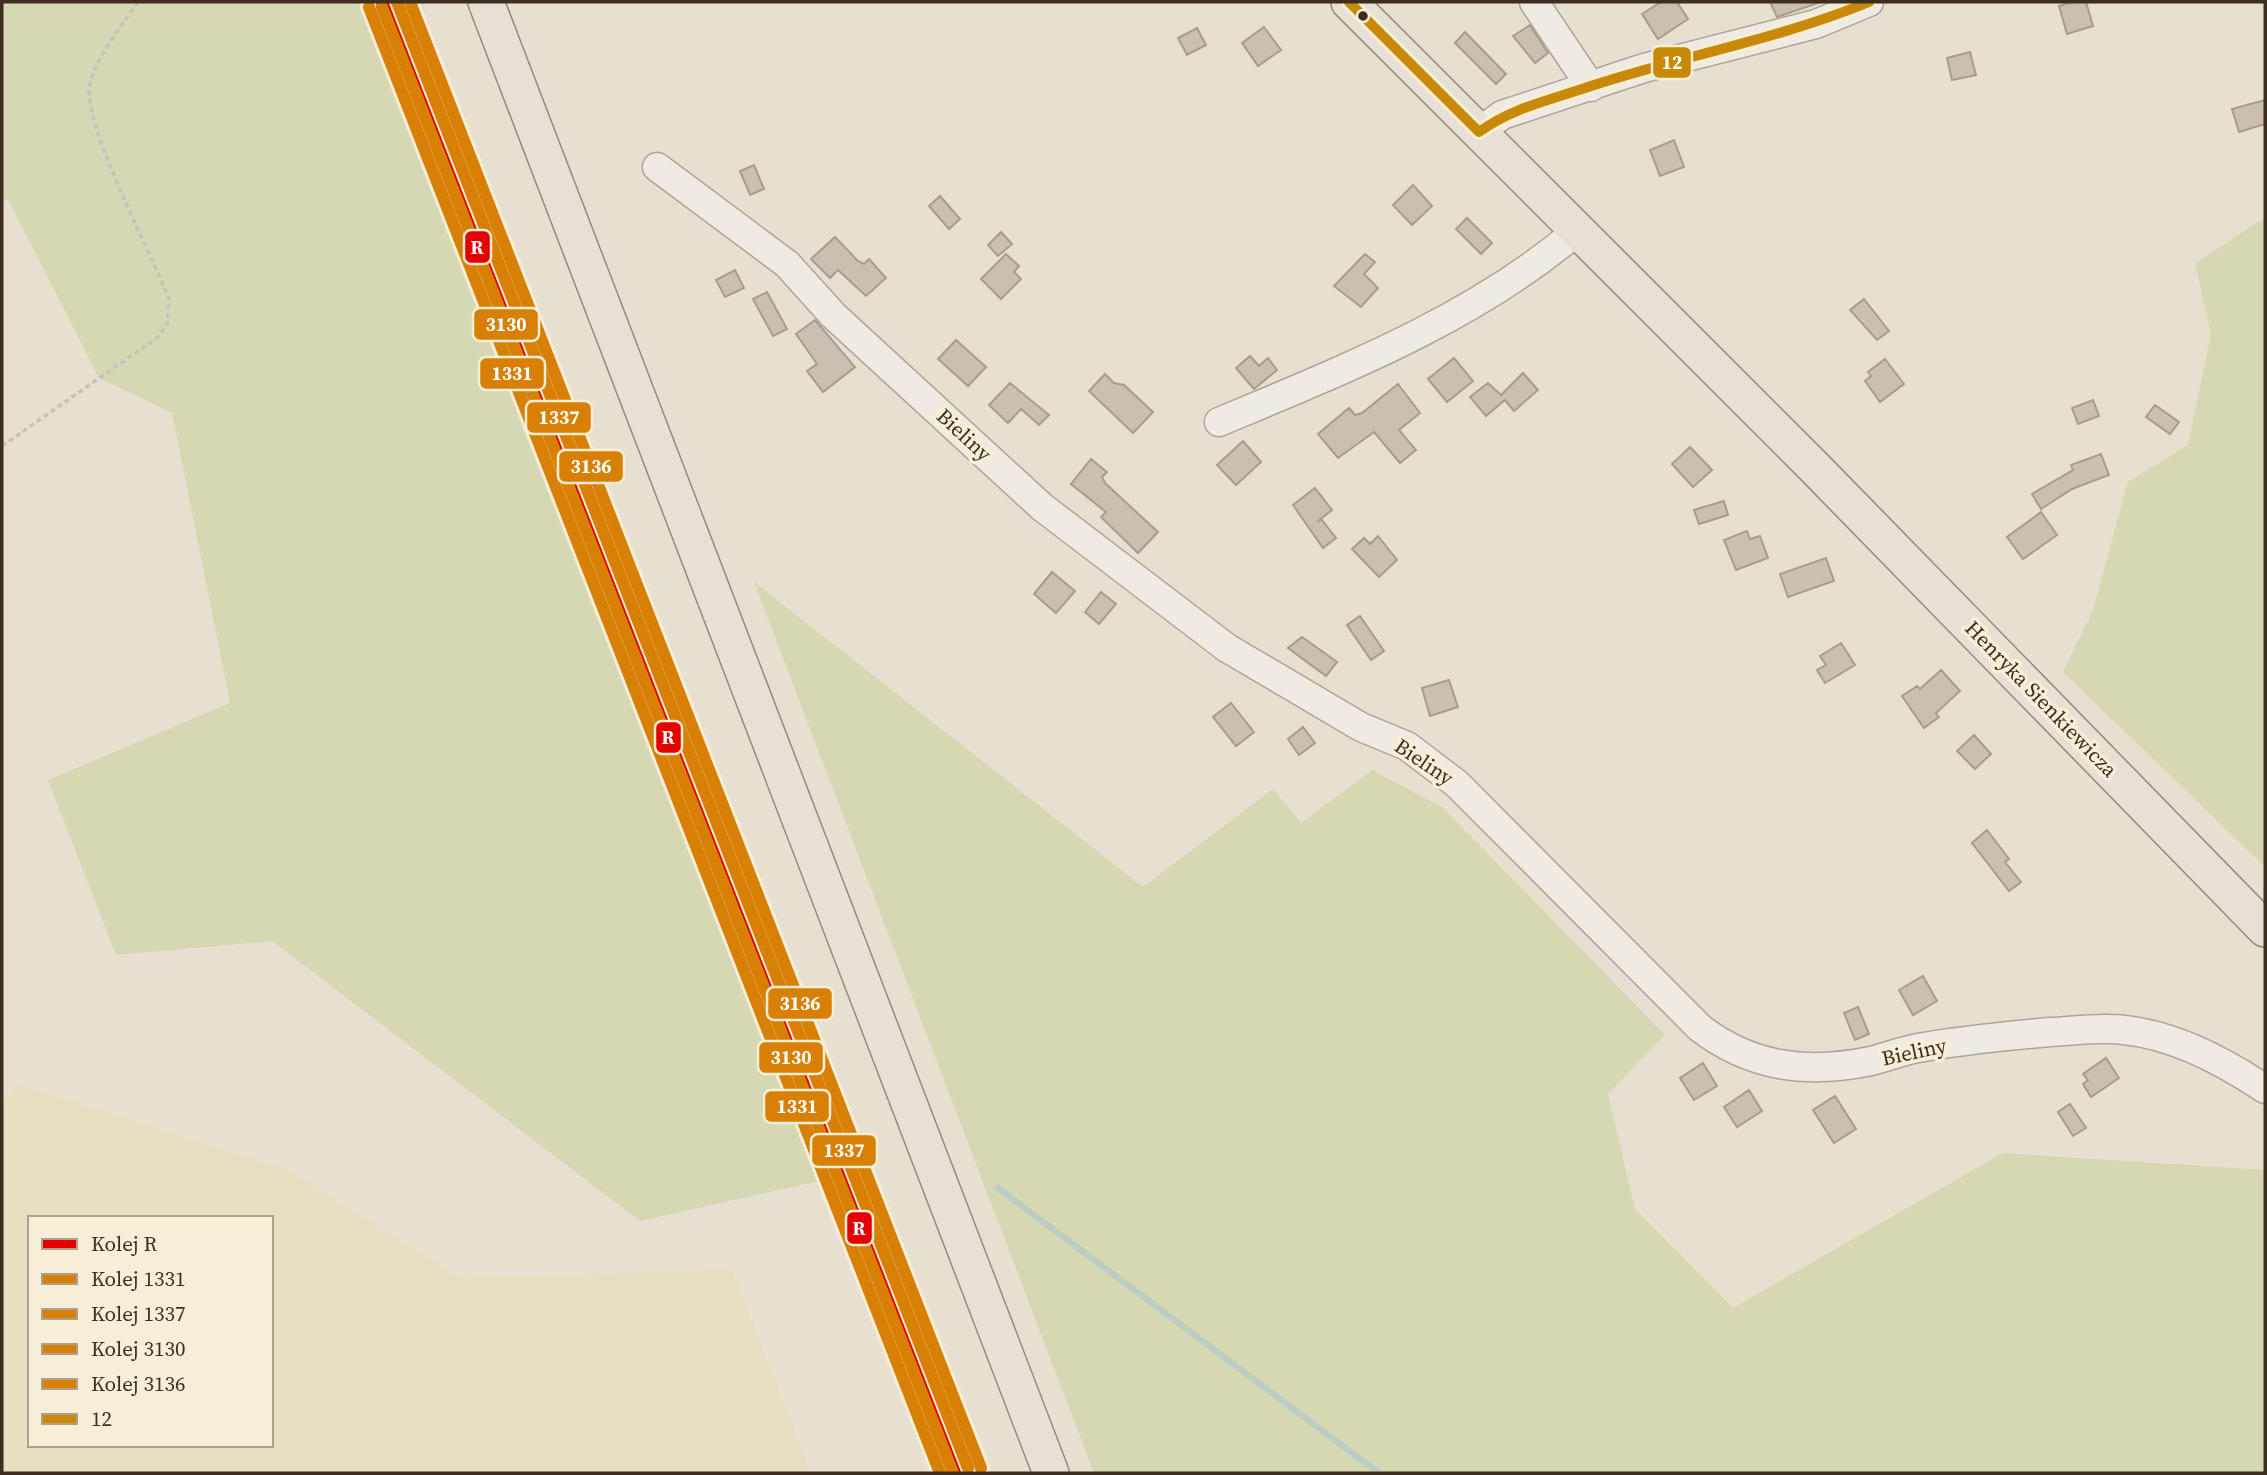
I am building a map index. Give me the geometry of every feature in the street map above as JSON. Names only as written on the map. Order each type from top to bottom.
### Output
[{"type":"main road","points":[[485,2],[1051,1473]]},
{"type":"main road","name":"Henryka Sienkiewicza","points":[[1349,2],[1817,470],[2265,929]]},
{"type":"street","points":[[1534,2],[1591,87]]},
{"type":"street","points":[[1479,132],[1502,115],[1644,68],[1816,24],[1868,2]]},
{"type":"street","name":"Bieliny","points":[[657,167],[786,264],[843,324],[1053,516],[1227,648],[1361,727],[1407,746],[1457,784],[1700,1028],[1725,1047],[1749,1058],[1808,1068],[1870,1061],[1918,1048],[2015,1035],[2124,1030],[2167,1040],[2231,1066],[2265,1089]]},
{"type":"street","points":[[1219,422],[1378,355],[1535,267],[1577,230]]},
{"type":"path","points":[[2,446],[158,337],[167,324],[169,299],[96,131],[89,100],[89,87],[99,61],[138,2]]},
{"type":"shaded area","points":[[17,1084],[288,1170],[460,1278],[732,1270],[810,1469],[806,1473],[2,1473],[2,1101]]},
{"type":"green space","points":[[2,2],[358,2],[837,1177],[640,1221],[272,941],[116,955],[48,780],[230,703],[172,413],[99,378],[8,199],[2,203]]},
{"type":"green space","points":[[2265,217],[2265,867],[2063,672],[2093,610],[2128,482],[2188,445],[2211,334],[2195,264]]},
{"type":"green space","points":[[754,582],[1143,887],[1273,789],[1301,823],[1372,770],[1442,807],[1665,1035],[1608,1094],[1635,1209],[1733,1308],[2003,1153],[2265,1170],[2265,1473],[1094,1473]]},
{"type":"building","points":[[1661,2],[1677,2],[1688,19],[1658,39],[1642,14]]},
{"type":"building","points":[[1770,2],[1821,2],[1777,17]]},
{"type":"building","points":[[2086,2],[2093,26],[2067,34],[2059,6]]},
{"type":"building","points":[[1530,25],[1548,53],[1535,63],[1513,36]]},
{"type":"building","points":[[1264,27],[1281,50],[1258,66],[1242,43]]},
{"type":"building","points":[[1197,28],[1206,45],[1187,55],[1178,38]]},
{"type":"building","points":[[1465,32],[1506,74],[1496,84],[1455,43]]},
{"type":"building","points":[[1970,52],[1976,75],[1952,80],[1947,58]]},
{"type":"building","points":[[2265,100],[2265,124],[2239,132],[2232,109]]},
{"type":"building","points":[[1674,140],[1684,167],[1660,176],[1650,150]]},
{"type":"building","points":[[754,165],[764,189],[750,195],[740,171]]},
{"type":"building","points":[[1413,185],[1432,206],[1412,225],[1393,205]]},
{"type":"building","points":[[940,196],[960,219],[949,229],[929,206]]},
{"type":"building","points":[[1467,218],[1492,243],[1481,254],[1456,229]]},
{"type":"building","points":[[1001,232],[1012,244],[998,256],[988,245]]},
{"type":"building","points":[[835,237],[857,260],[864,264],[869,259],[886,278],[866,296],[838,270],[830,278],[811,259]]},
{"type":"building","points":[[1006,254],[1019,266],[1014,272],[1021,279],[1001,299],[981,279]]},
{"type":"building","points":[[1365,254],[1375,262],[1364,274],[1378,288],[1361,307],[1334,286]]},
{"type":"building","points":[[735,270],[744,288],[725,297],[716,280]]},
{"type":"building","points":[[767,292],[787,329],[773,336],[753,299]]},
{"type":"building","points":[[1864,299],[1889,331],[1877,340],[1850,310]]},
{"type":"building","points":[[815,320],[855,367],[823,392],[807,371],[817,364],[796,334]]},
{"type":"building","points":[[956,340],[986,367],[968,386],[938,359]]},
{"type":"building","points":[[1250,356],[1259,366],[1268,358],[1277,370],[1254,389],[1236,368]]},
{"type":"building","points":[[1454,358],[1473,381],[1447,402],[1428,379]]},
{"type":"building","points":[[1885,359],[1904,384],[1880,402],[1865,381],[1871,376],[1868,372]]},
{"type":"building","points":[[1523,373],[1538,390],[1514,411],[1505,400],[1486,416],[1470,397],[1488,383],[1501,395]]},
{"type":"building","points":[[1105,374],[1114,383],[1124,385],[1153,412],[1133,433],[1089,391]]},
{"type":"building","points":[[1010,383],[1049,415],[1039,425],[1021,409],[1008,423],[989,405]]},
{"type":"building","points":[[1398,384],[1420,413],[1399,430],[1416,450],[1400,463],[1374,432],[1338,458],[1318,434],[1349,408],[1355,415],[1362,413]]},
{"type":"building","points":[[2093,400],[2099,416],[2078,424],[2072,408]]},
{"type":"building","points":[[2155,405],[2179,422],[2170,434],[2146,417]]},
{"type":"building","points":[[1243,441],[1261,462],[1236,485],[1217,465]]},
{"type":"building","points":[[1690,447],[1712,470],[1693,487],[1672,464]]},
{"type":"building","points":[[2101,454],[2109,475],[2072,489],[2041,509],[2032,494],[2073,470],[2071,465]]},
{"type":"building","points":[[1091,459],[1107,472],[1102,477],[1105,483],[1158,532],[1138,553],[1101,517],[1106,512],[1071,484]]},
{"type":"building","points":[[1315,488],[1332,510],[1317,522],[1321,519],[1336,538],[1323,548],[1293,505]]},
{"type":"building","points":[[1724,501],[1728,515],[1699,524],[1694,510]]},
{"type":"building","points":[[2041,512],[2057,535],[2023,559],[2007,537]]},
{"type":"building","points":[[1747,531],[1750,539],[1760,536],[1768,558],[1736,570],[1724,540]]},
{"type":"building","points":[[1378,536],[1397,560],[1379,577],[1352,549],[1364,538],[1370,544]]},
{"type":"building","points":[[1826,558],[1834,581],[1788,597],[1780,574]]},
{"type":"building","points":[[1052,572],[1075,591],[1056,613],[1034,594]]},
{"type":"building","points":[[1101,592],[1116,604],[1099,624],[1085,612]]},
{"type":"building","points":[[1360,616],[1384,651],[1371,660],[1347,625]]},
{"type":"building","points":[[1302,637],[1337,662],[1326,676],[1288,648]]},
{"type":"building","points":[[1841,643],[1855,665],[1825,683],[1817,670],[1826,665],[1820,656]]},
{"type":"building","points":[[1941,670],[1960,691],[1936,713],[1939,717],[1924,728],[1902,696],[1917,686],[1920,689]]},
{"type":"building","points":[[1449,680],[1458,707],[1430,716],[1422,688]]},
{"type":"building","points":[[1231,703],[1254,732],[1236,746],[1213,717]]},
{"type":"building","points":[[1303,727],[1315,743],[1299,755],[1288,739]]},
{"type":"building","points":[[1974,735],[1991,754],[1975,769],[1957,751]]},
{"type":"building","points":[[1987,830],[2009,859],[2005,862],[2021,882],[2009,891],[1972,843]]},
{"type":"building","points":[[1923,976],[1937,1001],[1913,1015],[1899,990]]},
{"type":"building","points":[[1858,1007],[1869,1034],[1855,1040],[1844,1013]]},
{"type":"building","points":[[2106,1058],[2119,1078],[2091,1097],[2083,1084],[2088,1080],[2083,1074]]},
{"type":"building","points":[[1703,1063],[1717,1086],[1694,1100],[1680,1078]]},
{"type":"building","points":[[1749,1090],[1762,1111],[1737,1127],[1724,1107]]},
{"type":"building","points":[[1835,1096],[1856,1129],[1834,1143],[1813,1110]]},
{"type":"building","points":[[2070,1104],[2086,1128],[2073,1136],[2058,1112]]},
{"type":"waterway","points":[[998,1188],[1379,1473]]},
{"type":"rail line","name":"R","points":[[382,2],[955,1473]]},
{"type":"rail line","name":"1337","points":[[397,2],[968,1468]]},
{"type":"rail line","name":"3136","points":[[410,2],[981,1468]]},
{"type":"rail line","name":"1331","points":[[369,7],[940,1473]]},
{"type":"rail line","name":"3130","points":[[382,7],[953,1473]]},
{"type":"transit line","name":"12","points":[[1349,2],[1479,132]]},
{"type":"transit line","name":"12","points":[[1479,132],[1503,117],[1542,102],[1799,27],[1869,2]]}]
